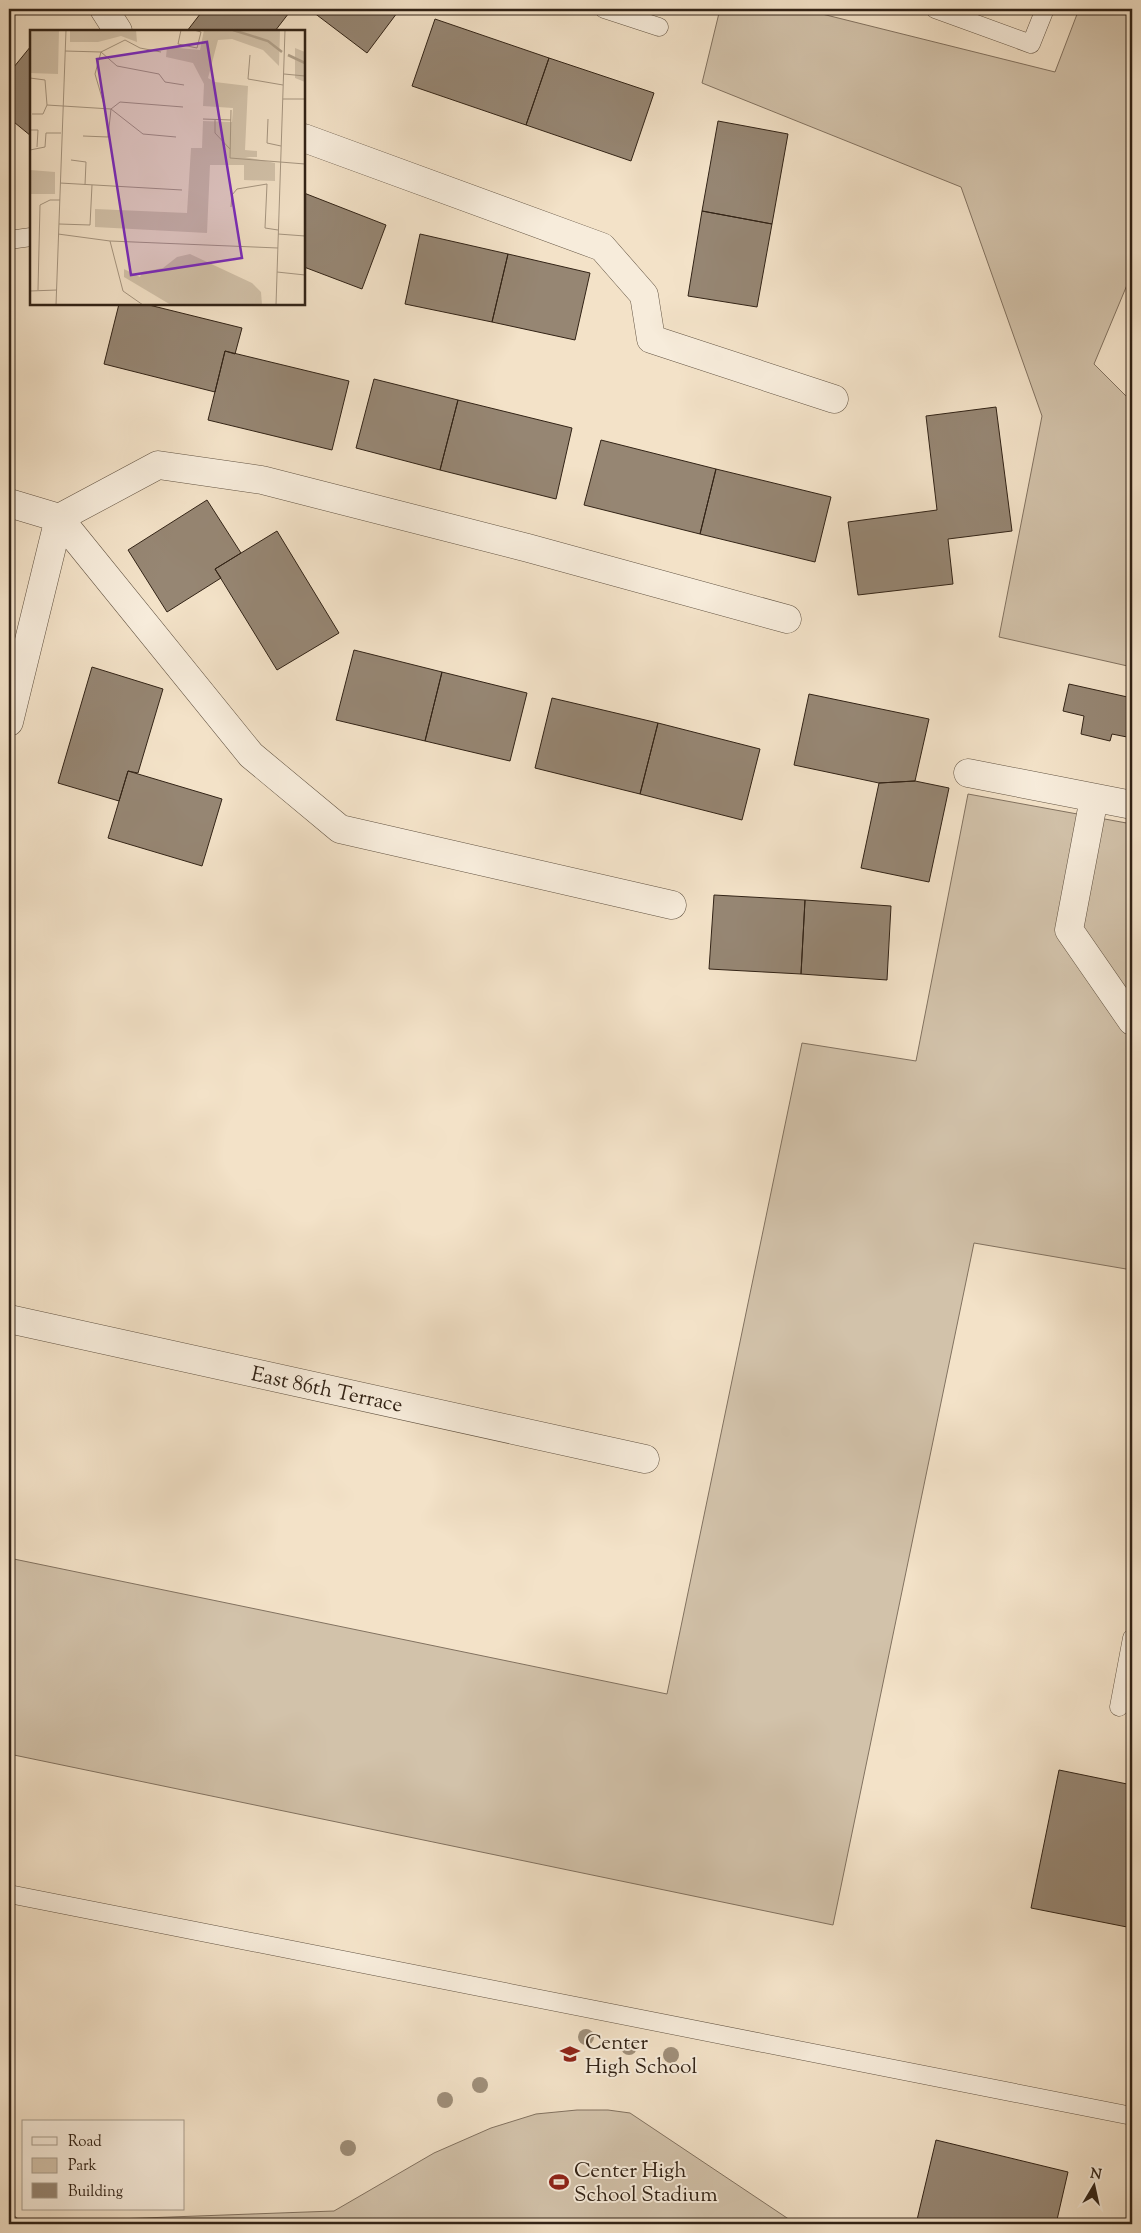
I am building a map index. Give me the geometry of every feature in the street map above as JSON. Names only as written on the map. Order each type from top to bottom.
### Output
[{"type":"street","points":[[104,9],[117,30]]},
{"type":"street","points":[[305,138],[602,247],[644,295],[651,339],[834,399]]},
{"type":"street","points":[[9,722],[59,518],[158,465],[262,480],[528,548],[787,619]]},
{"type":"street","points":[[9,503],[59,518],[251,754],[340,829],[672,905]]},
{"type":"street","points":[[968,773],[1132,806]]},
{"type":"street","points":[[1094,798],[1069,930],[1132,1021]]},
{"type":"street","name":"East 86th Terrace","points":[[9,1319],[645,1459]]},
{"type":"lane","points":[[604,9],[658,27]]},
{"type":"lane","points":[[935,9],[1032,44],[1045,9]]},
{"type":"lane","points":[[9,240],[30,238]]},
{"type":"lane","points":[[1118,1707],[1132,1638]]},
{"type":"lane","points":[[9,1894],[1132,2116]]},
{"type":"green space","points":[[720,9],[802,9],[1055,72],[1079,9],[1132,9],[1132,273],[1094,364],[1132,402],[1132,667],[999,637],[1042,416],[961,187],[702,83]]},
{"type":"green space","points":[[968,794],[1132,824],[1132,1270],[974,1243],[833,1925],[9,1754],[9,1558],[667,1694],[802,1043],[916,1061]]},
{"type":"green space","name":"Center High School Stadium","points":[[577,2110],[608,2110],[630,2113],[796,2224],[112,2224],[116,2219],[334,2211],[434,2153],[491,2128],[536,2114]]},
{"type":"green space","points":[[9,2212],[25,2224],[9,2224]]},
{"type":"building","points":[[204,9],[292,9],[276,30],[188,30]]},
{"type":"building","points":[[309,9],[400,9],[367,53]]},
{"type":"building","points":[[435,19],[549,58],[526,125],[412,86]]},
{"type":"building","points":[[30,47],[30,135],[9,118],[9,73]]},
{"type":"building","points":[[549,58],[654,93],[631,161],[526,125]]},
{"type":"building","points":[[718,121],[788,134],[772,224],[702,211]]},
{"type":"building","points":[[305,193],[386,225],[362,289],[305,267]]},
{"type":"building","points":[[702,211],[772,224],[757,307],[688,296]]},
{"type":"building","points":[[420,234],[508,254],[492,322],[405,304]]},
{"type":"building","points":[[508,254],[590,273],[575,340],[492,322]]},
{"type":"building","points":[[119,305],[149,305],[242,328],[235,354],[225,351],[215,392],[104,364]]},
{"type":"building","points":[[225,351],[349,381],[332,450],[208,420]]},
{"type":"building","points":[[374,379],[458,400],[440,470],[356,448]]},
{"type":"building","points":[[458,400],[572,428],[556,499],[440,470]]},
{"type":"building","points":[[996,407],[1012,531],[948,539],[953,584],[858,595],[848,522],[937,510],[926,416]]},
{"type":"building","points":[[601,440],[716,469],[700,534],[584,505]]},
{"type":"building","points":[[716,469],[831,497],[815,562],[700,534]]},
{"type":"building","points":[[207,500],[241,553],[215,569],[221,578],[167,612],[128,550]]},
{"type":"building","points":[[277,531],[339,633],[277,670],[215,569]]},
{"type":"building","points":[[354,650],[442,672],[425,741],[336,720]]},
{"type":"building","points":[[92,667],[163,689],[138,773],[128,771],[119,801],[58,783]]},
{"type":"building","points":[[442,672],[527,693],[510,761],[425,741]]},
{"type":"building","points":[[1069,684],[1132,698],[1132,738],[1112,734],[1110,741],[1081,734],[1084,716],[1063,711]]},
{"type":"building","points":[[809,694],[929,719],[915,781],[879,783],[794,765]]},
{"type":"building","points":[[552,698],[658,723],[640,794],[535,768]]},
{"type":"building","points":[[658,723],[760,749],[742,820],[640,794]]},
{"type":"building","points":[[128,771],[222,799],[202,866],[108,838]]},
{"type":"building","points":[[915,781],[949,788],[929,882],[861,868],[879,783]]},
{"type":"building","points":[[714,895],[805,900],[801,974],[709,969]]},
{"type":"building","points":[[805,900],[891,906],[887,980],[801,974]]},
{"type":"building","points":[[1059,1770],[1132,1785],[1132,1928],[1031,1908]]},
{"type":"building","points":[[936,2140],[1068,2172],[1056,2224],[916,2224]]},
{"type":"place","name":"Center High School","points":[[570,2054]]},
{"type":"place","name":"Center High School Stadium","points":[[559,2182]]}]
